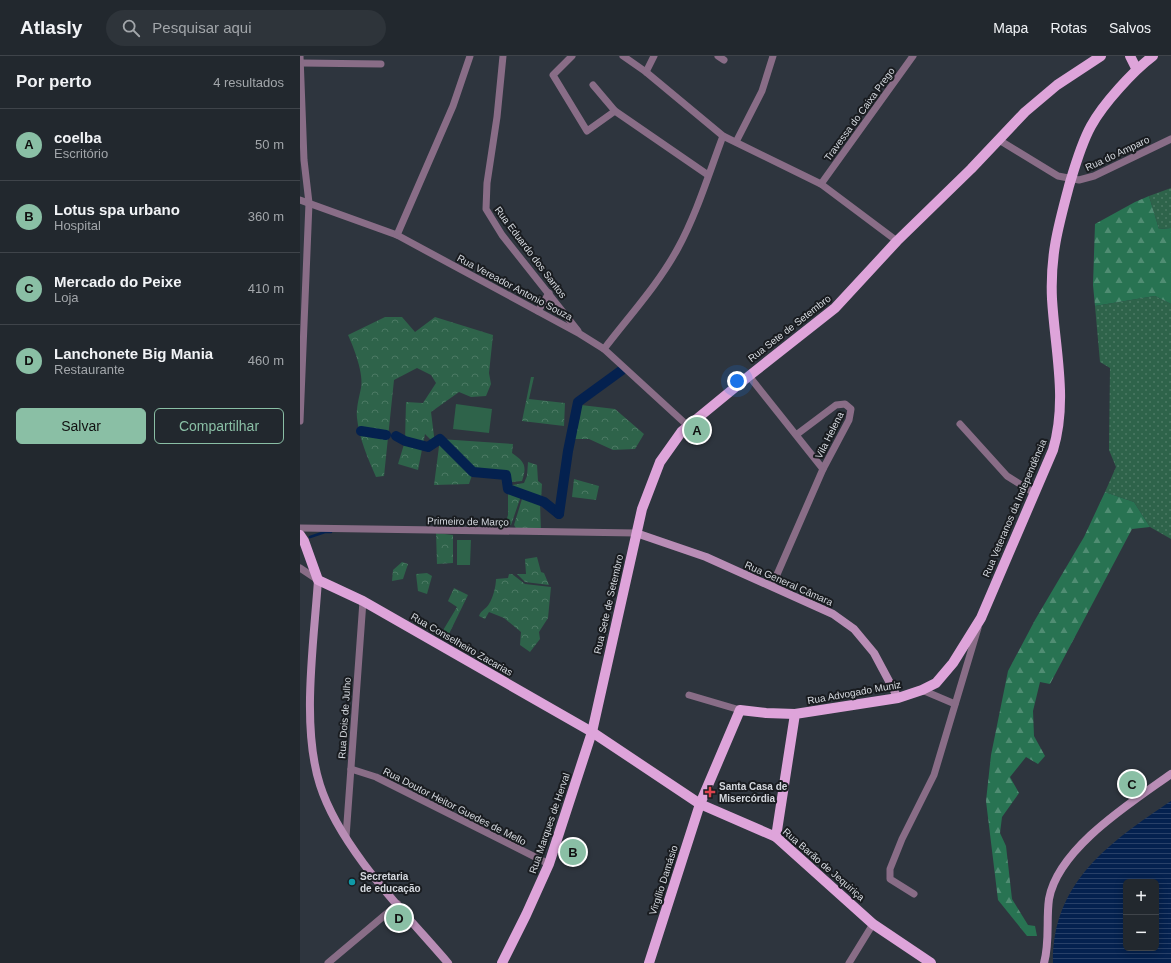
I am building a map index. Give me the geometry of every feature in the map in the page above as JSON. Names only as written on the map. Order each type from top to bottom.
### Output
[{"type":"main road","name":"Rua Sete de Setembro","points":[[592,732],[636,533],[648,493],[660,462],[673,442],[688,426],[835,308],[897,241],[1040,98],[1101,56]]},
{"type":"main road","points":[[1130,56],[1136,68]]},
{"type":"main road","name":"Rua Veteranos da Independência","points":[[981,618],[1053,450],[1059,423],[1060,371],[1052,300],[1051,269],[1056,234],[1071,179],[1091,126],[1136,68],[1152,56]]},
{"type":"main road","points":[[300,535],[318,580]]},
{"type":"main road","name":"Rua Conselheiro Zacarias","points":[[318,580],[363,601],[592,732]]},
{"type":"main road","name":"Rua Advogado Muniz","points":[[776,837],[795,714],[898,698],[922,690],[936,683],[943,676],[981,618]]},
{"type":"main road","points":[[740,710],[766,714],[795,714]]},
{"type":"main road","name":"Virgílio Damásio","points":[[649,963],[700,804],[740,710]]},
{"type":"main road","name":"Rua Barão de Jequiriça","points":[[592,732],[700,804],[776,837],[873,924],[931,963]]},
{"type":"main road","name":"Rua Marques de Herval","points":[[502,963],[549,864],[592,732]]},
{"type":"street","points":[[397,235],[453,106],[470,56]]},
{"type":"street","name":"Rua Eduardo dos Santos","points":[[503,56],[485,206],[502,235],[580,334]]},
{"type":"street","points":[[572,56],[553,76],[587,132],[615,111]]},
{"type":"street","points":[[623,56],[646,72],[724,136],[821,184],[897,241]]},
{"type":"street","points":[[646,72],[654,56]]},
{"type":"street","points":[[736,142],[762,91],[774,56]]},
{"type":"street","name":"Travessa do Caixa Prego","points":[[821,184],[913,56]]},
{"type":"street","points":[[300,422],[309,203],[302,157],[300,59],[381,64]]},
{"type":"street","points":[[593,85],[615,111],[708,175]]},
{"type":"street","points":[[604,349],[666,269],[688,228],[724,136]]},
{"type":"street","name":"Rua do Amparo","points":[[1071,179],[1082,180],[1090,178],[1171,139]]},
{"type":"street","points":[[999,140],[1052,172],[1071,179]]},
{"type":"street","name":"Rua Vereador Antonio Souza","points":[[300,200],[397,235],[580,334],[604,349],[688,426]]},
{"type":"street","points":[[538,311],[549,293]]},
{"type":"street","name":"Vila Helena","points":[[749,376],[823,469],[852,412],[850,408],[842,404],[836,405],[796,435]]},
{"type":"street","points":[[960,424],[1007,476],[1034,493]]},
{"type":"street","points":[[772,586],[823,469]]},
{"type":"street","name":"Primeiro de Março","points":[[300,528],[636,533]]},
{"type":"street","name":"Rua General Câmara","points":[[636,533],[706,557],[834,614],[854,629],[874,653],[898,698]]},
{"type":"street","points":[[300,568],[318,580],[311,690],[312,740],[316,769],[324,798],[346,837],[368,869],[448,963]]},
{"type":"street","name":"Rua Dois de Julho","points":[[346,837],[363,601]]},
{"type":"street","name":"Rua Veteranos da Independência","points":[[914,894],[890,879],[889,874],[902,839],[934,775],[981,618]]},
{"type":"street","points":[[922,690],[955,704]]},
{"type":"street","points":[[689,695],[740,710]]},
{"type":"street","name":"Rua Doutor Heitor Guedes de Mello","points":[[351,769],[376,777],[549,864]]},
{"type":"street","points":[[1044,963],[1049,899],[1056,878],[1079,848],[1112,816],[1171,774]]},
{"type":"street","points":[[328,963],[398,904]]},
{"type":"street","points":[[848,963],[873,924]]},
{"type":"green space","points":[[1171,188],[1171,228],[1159,229],[1149,196]]},
{"type":"green space","points":[[1149,196],[1159,229],[1171,228],[1171,304],[1155,296],[1095,306],[1093,285],[1095,224]]},
{"type":"green space","points":[[1155,296],[1171,304],[1171,539],[1150,527],[1134,502],[1105,492],[1116,467],[1109,450],[1110,368],[1100,362],[1095,306]]},
{"type":"green space","points":[[385,317],[402,317],[415,332],[435,317],[493,335],[489,373],[491,384],[486,396],[471,397],[459,392],[431,412],[435,444],[425,434],[418,470],[398,464],[405,441],[406,402],[423,403],[436,383],[431,375],[417,368],[394,380],[384,476],[376,477],[364,448],[358,426],[357,410],[362,382],[356,354],[348,335]]},
{"type":"green space","points":[[531,377],[534,377],[529,399],[565,403],[564,426],[522,421]]},
{"type":"green space","points":[[456,404],[492,409],[489,433],[453,429]]},
{"type":"green space","points":[[581,405],[615,409],[644,434],[635,449],[613,450],[589,439],[571,439],[580,418]]},
{"type":"green space","points":[[440,439],[513,444],[512,453],[520,459],[524,465],[522,481],[504,483],[506,475],[496,472],[473,472],[469,484],[434,485]]},
{"type":"green space","points":[[528,462],[537,465],[538,481],[542,484],[541,501],[525,496],[515,489],[508,488],[506,486],[524,483],[527,476]]},
{"type":"green space","points":[[574,479],[599,486],[596,500],[572,497]]},
{"type":"green space","points":[[508,489],[517,491],[521,496],[511,525],[505,525],[508,515]]},
{"type":"green space","points":[[1105,492],[1134,502],[1150,527],[1132,529],[1050,684],[1040,682],[1033,711],[1034,736],[1045,756],[1038,764],[1026,757],[1010,777],[1019,793],[1002,817],[1000,833],[1006,846],[1012,899],[1028,925],[1035,926],[1037,936],[1027,936],[998,900],[986,801],[991,755],[1008,671],[1035,620],[1084,537]]},
{"type":"green space","points":[[522,499],[540,503],[541,531],[517,530],[514,525]]},
{"type":"green space","points":[[436,533],[453,535],[453,563],[437,564]]},
{"type":"green space","points":[[457,540],[471,540],[470,565],[457,565]]},
{"type":"green space","points":[[537,557],[541,572],[544,573],[549,585],[525,582],[517,574],[526,574],[525,559]]},
{"type":"green space","points":[[402,562],[408,564],[403,579],[392,581],[393,570]]},
{"type":"green space","points":[[427,573],[432,576],[427,594],[418,591],[416,574]]},
{"type":"green space","points":[[509,574],[512,574],[525,584],[551,587],[548,618],[539,632],[540,639],[530,652],[520,645],[521,632],[504,618],[489,612],[485,619],[479,616],[488,606],[494,592],[496,579],[508,578]]},
{"type":"green space","points":[[454,588],[468,595],[446,640],[439,637],[457,607],[448,601]]},
{"type":"water","points":[[1171,801],[1171,963],[1053,963],[1055,934],[1062,909],[1074,887],[1089,867],[1127,832]]},
{"type":"waterway","points":[[559,514],[568,451],[578,402],[622,370]]},
{"type":"waterway","points":[[361,431],[386,435]]},
{"type":"waterway","points":[[396,436],[405,441],[428,447],[440,439],[473,472],[506,475],[508,489],[544,502],[559,514]]},
{"type":"waterway","points":[[310,537],[325,532],[331,532]]},
{"type":"place","name":"coelba","points":[[697,430]]},
{"type":"place","name":"Mercado do Peixe","points":[[1132,784]]},
{"type":"place","name":"Santa Casa de Misercórdia","points":[[710,792]]},
{"type":"place","name":"Lotus spa urbano","points":[[573,852]]},
{"type":"place","name":"Secretaria de educação","points":[[352,882]]},
{"type":"place","name":"Lanchonete Big Mania","points":[[399,918]]}]
